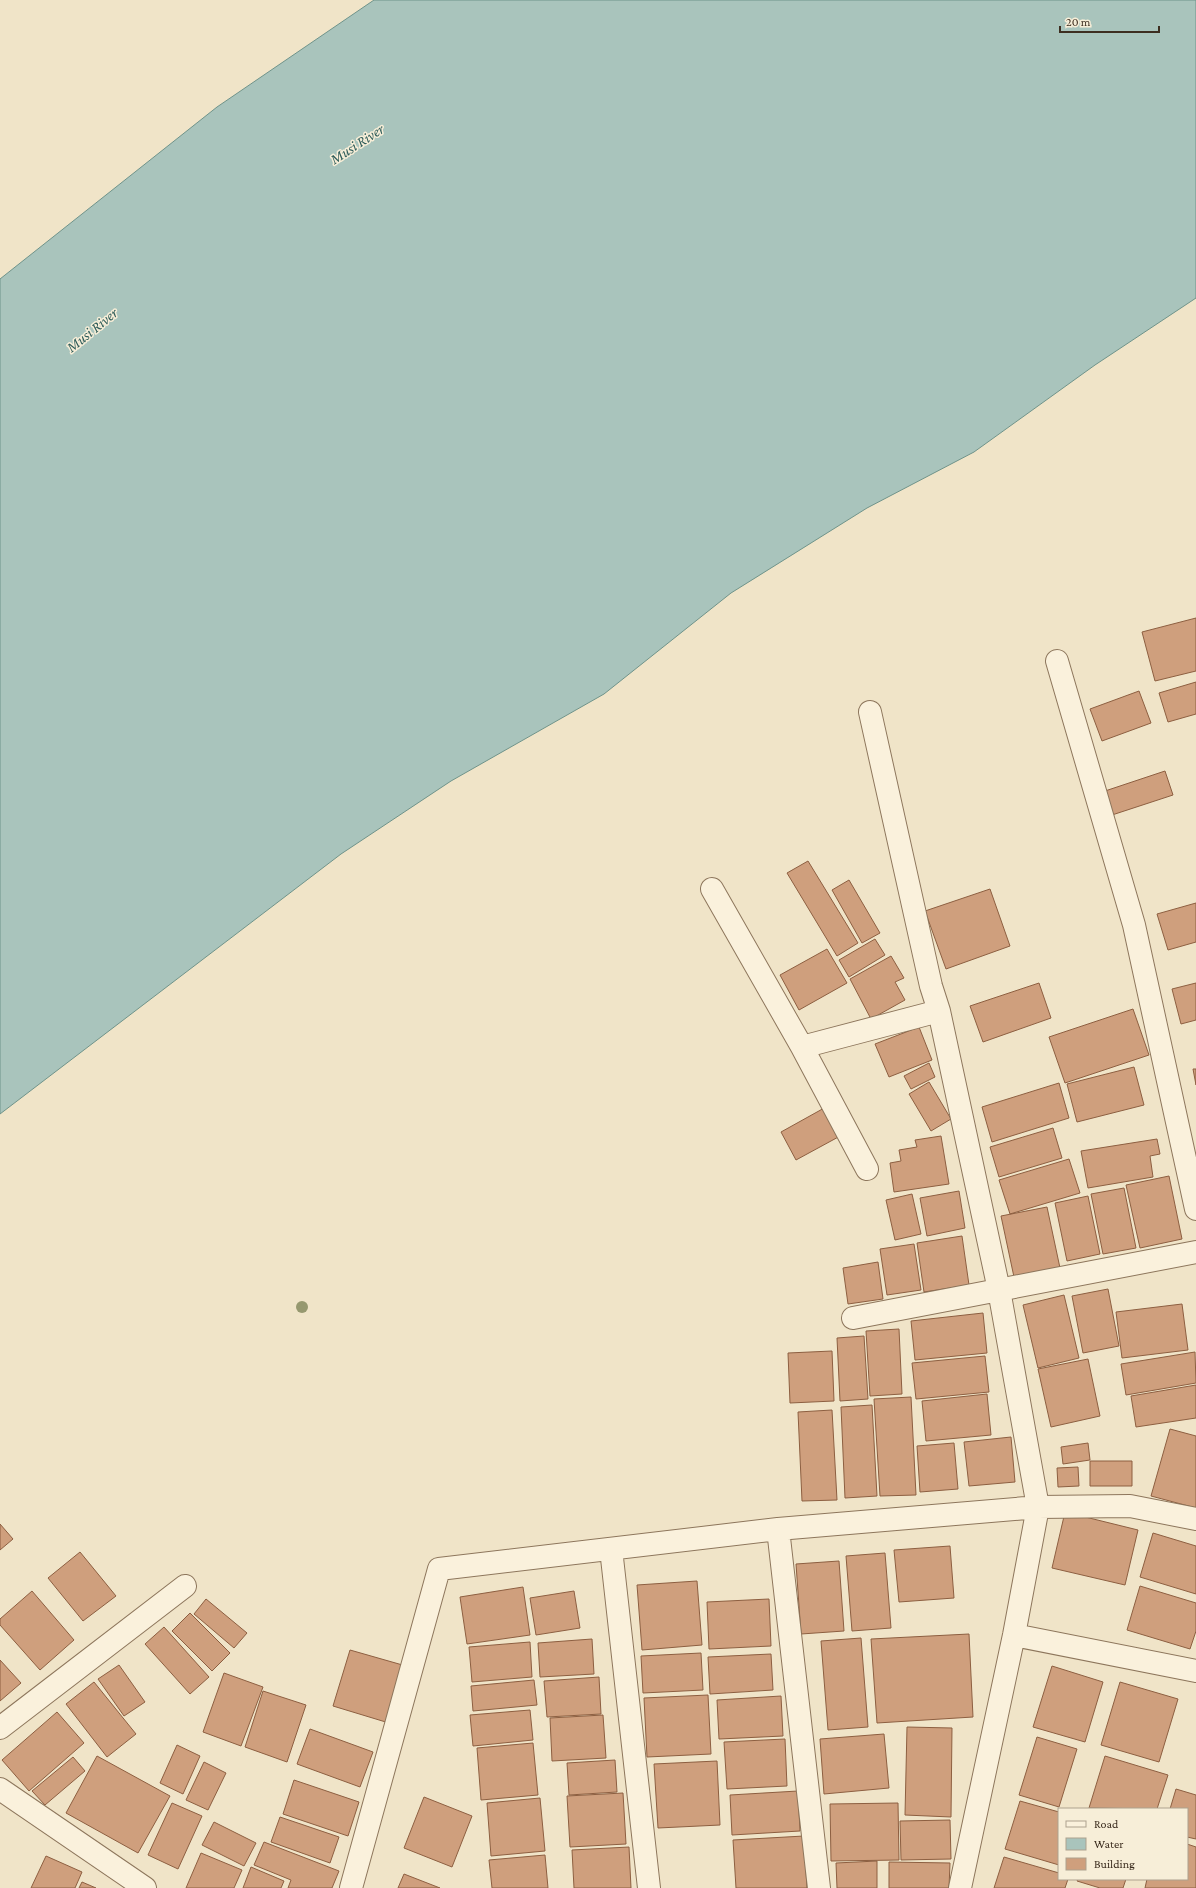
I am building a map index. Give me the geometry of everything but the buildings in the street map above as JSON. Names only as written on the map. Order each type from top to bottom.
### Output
[{"type":"street","points":[[1056,661],[1134,925],[1196,1209]]},
{"type":"street","points":[[870,712],[931,986],[939,1011],[999,1290],[1038,1507],[1014,1635],[960,1888]]},
{"type":"street","points":[[712,889],[802,1047],[866,1169]]},
{"type":"street","points":[[802,1047],[939,1011]]},
{"type":"street","points":[[853,1318],[1196,1252]]},
{"type":"street","points":[[351,1888],[439,1569],[778,1529],[1038,1507],[1130,1506],[1196,1519]]},
{"type":"street","points":[[778,1529],[819,1888]]},
{"type":"street","points":[[611,1549],[649,1888]]},
{"type":"street","points":[[0,1728],[185,1586]]},
{"type":"street","points":[[1014,1635],[1196,1671]]},
{"type":"street","points":[[0,1789],[145,1888]]},
{"type":"water","name":"Musi River","points":[[374,0],[1196,0],[1196,298],[1095,365],[974,452],[867,508],[731,593],[604,694],[451,781],[341,854],[0,1114],[0,279],[217,107]]}]
